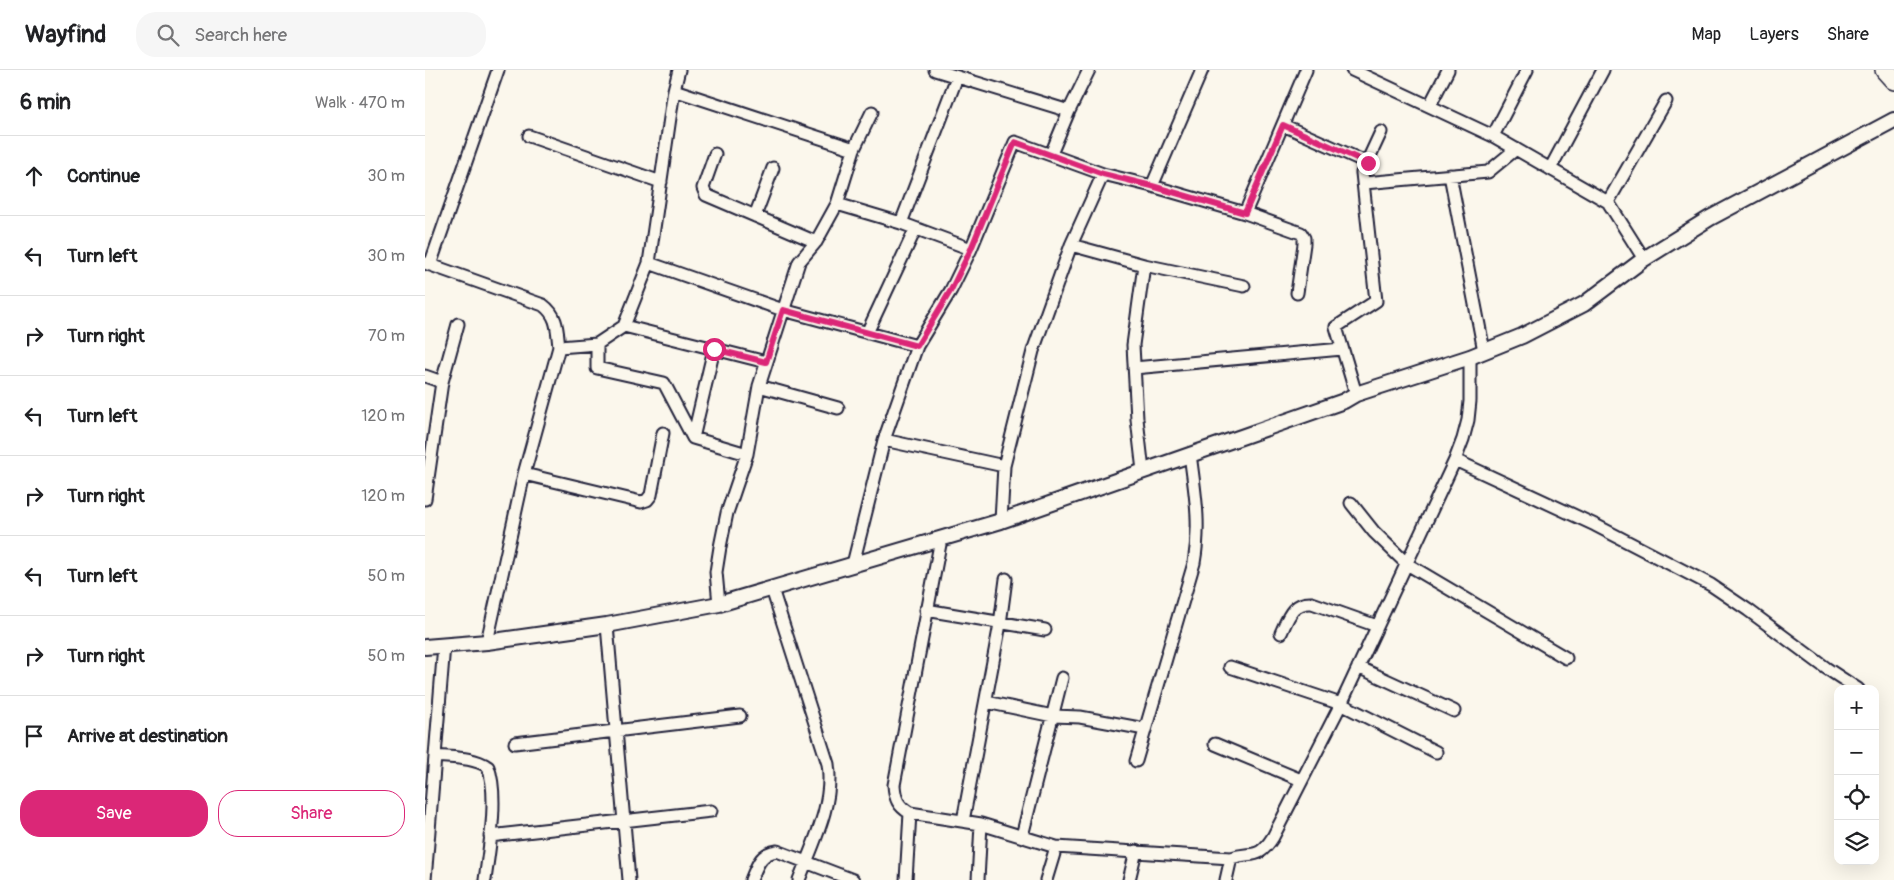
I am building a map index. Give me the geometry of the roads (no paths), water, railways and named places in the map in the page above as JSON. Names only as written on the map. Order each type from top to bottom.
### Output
[{"type":"main road","points":[[1885,70],[1894,80]]},
{"type":"street","points":[[487,642],[524,474],[559,347],[556,321],[550,310],[543,305],[428,264],[498,70]]},
{"type":"street","points":[[559,347],[597,344],[624,326],[649,263],[674,90],[679,70]]},
{"type":"street","points":[[935,70],[1069,111]]},
{"type":"street","points":[[1051,154],[1089,70]]},
{"type":"street","points":[[1245,213],[1307,70]]},
{"type":"street","points":[[1352,70],[1493,136],[1608,202],[1644,259]]},
{"type":"street","points":[[1378,82],[1383,70]]},
{"type":"street","points":[[1430,105],[1448,70]]},
{"type":"street","points":[[1493,136],[1527,70]]},
{"type":"street","points":[[1550,169],[1603,70]]},
{"type":"street","points":[[1152,186],[1197,71]]},
{"type":"street","points":[[901,224],[957,77]]},
{"type":"street","points":[[674,90],[854,149]]},
{"type":"street","points":[[1608,202],[1666,101]]},
{"type":"street","points":[[719,604],[716,572],[720,547],[727,513],[747,454],[759,386],[766,362],[799,262],[817,242],[837,204],[854,149],[872,112]]},
{"type":"street","points":[[425,647],[487,642],[607,625],[719,604],[1001,521],[1344,401],[1356,394],[1470,357],[1522,336],[1584,304],[1644,259],[1710,218],[1894,120]]},
{"type":"street","points":[[1283,125],[1368,163]]},
{"type":"street","points":[[1356,394],[1336,327],[1376,301],[1365,184],[1362,174],[1381,132]]},
{"type":"street","points":[[529,136],[661,182]]},
{"type":"street","points":[[853,564],[884,440],[917,346],[951,290],[971,249],[1015,142],[1103,174],[1245,213],[1301,233],[1304,238],[1304,244],[1297,292]]},
{"type":"street","points":[[1365,184],[1488,172],[1517,149]]},
{"type":"street","points":[[715,154],[703,188],[706,195],[817,242]]},
{"type":"street","points":[[755,216],[773,168]]},
{"type":"street","points":[[1001,521],[1004,466],[1033,351],[1071,245],[1103,174]]},
{"type":"street","points":[[1450,175],[1484,351]]},
{"type":"street","points":[[837,204],[971,249]]},
{"type":"street","points":[[867,333],[915,230]]},
{"type":"street","points":[[1071,245],[1143,265],[1244,286]]},
{"type":"street","points":[[649,263],[783,310],[917,346]]},
{"type":"street","points":[[1143,265],[1133,345],[1138,441],[1143,471]]},
{"type":"street","points":[[425,499],[442,382],[458,324]]},
{"type":"street","points":[[624,326],[766,362]]},
{"type":"street","points":[[597,344],[597,368],[665,383],[693,438],[747,454]]},
{"type":"street","points":[[693,438],[714,349]]},
{"type":"street","points":[[1134,368],[1342,349]]},
{"type":"street","points":[[941,539],[894,785],[897,802],[902,808],[910,813],[981,824],[1056,847],[1231,858],[1253,855],[1261,852],[1268,844],[1341,704],[1455,460],[1468,420],[1470,357]]},
{"type":"street","points":[[425,376],[442,382]]},
{"type":"street","points":[[759,386],[838,408]]},
{"type":"street","points":[[524,474],[641,502],[647,500],[651,495],[663,433]]},
{"type":"street","points":[[884,440],[1004,466]]},
{"type":"street","points":[[1136,761],[1196,556],[1199,521],[1190,454]]},
{"type":"street","points":[[1455,460],[1595,525],[1711,586],[1748,610],[1852,685]]},
{"type":"street","points":[[1351,503],[1374,532],[1407,564],[1566,658]]},
{"type":"street","points":[[963,821],[1000,624],[1006,579]]},
{"type":"street","points":[[773,589],[829,764],[829,796],[825,812],[799,880]]},
{"type":"street","points":[[1281,633],[1295,607],[1304,602],[1312,603],[1377,626]]},
{"type":"street","points":[[926,610],[1000,624],[1045,630]]},
{"type":"street","points":[[607,625],[629,880]]},
{"type":"street","points":[[425,880],[444,645]]},
{"type":"street","points":[[1359,666],[1454,711]]},
{"type":"street","points":[[1231,667],[1341,704],[1437,752]]},
{"type":"street","points":[[1021,836],[1062,678]]},
{"type":"street","points":[[986,702],[1053,716],[1080,717],[1145,729]]},
{"type":"street","points":[[515,743],[740,716]]},
{"type":"street","points":[[1215,744],[1301,780]]},
{"type":"street","points":[[435,756],[481,762],[488,767],[492,785],[490,836],[485,880]]},
{"type":"street","points":[[490,836],[711,811]]},
{"type":"street","points":[[906,880],[910,813]]},
{"type":"street","points":[[978,880],[981,824]]},
{"type":"street","points":[[1046,880],[1056,847]]},
{"type":"street","points":[[751,880],[763,856],[777,851],[787,853],[805,863],[853,880]]},
{"type":"street","points":[[1129,880],[1136,852]]},
{"type":"street","points":[[1225,880],[1231,858]]}]
